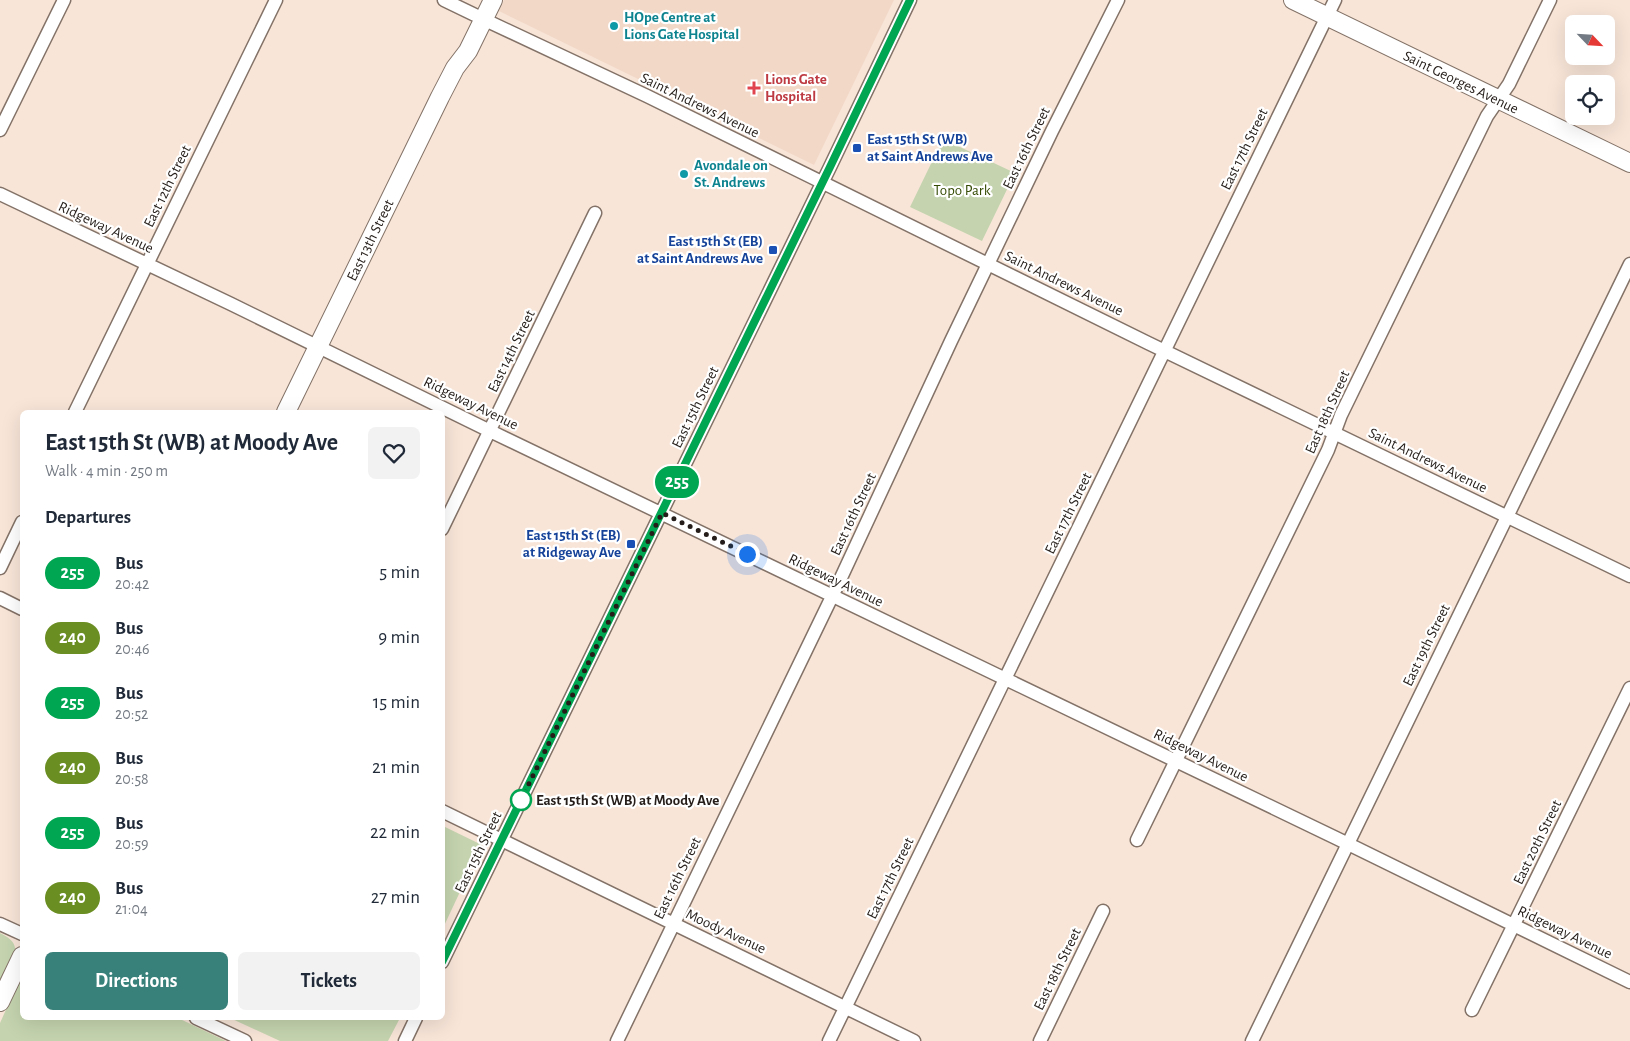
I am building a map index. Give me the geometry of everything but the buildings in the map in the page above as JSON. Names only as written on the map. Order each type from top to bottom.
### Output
[{"type":"street","points":[[0,130],[64,0]]},
{"type":"street","name":"East 12th Street","points":[[76,410],[276,0]]},
{"type":"street","name":"Saint Andrews Avenue","points":[[444,0],[480,11],[822,183],[1630,576]]},
{"type":"street","name":"East 13th Street","points":[[287,410],[455,68],[459,47],[480,11],[493,0]]},
{"type":"street","name":"East 15th Street","points":[[445,956],[910,0]]},
{"type":"street","name":"East 16th Street","points":[[617,1041],[833,596],[1052,131],[1118,0]]},
{"type":"street","name":"Saint Georges Avenue","points":[[1293,0],[1630,164]]},
{"type":"street","name":"East 17th Street","points":[[829,1041],[1335,0]]},
{"type":"street","name":"East 18th Street","points":[[1137,840],[1324,458],[1346,406],[1487,116],[1509,84],[1550,0]]},
{"type":"street","name":"Ridgeway Avenue","points":[[0,194],[318,346],[1630,982]]},
{"type":"street","name":"East 14th Street","points":[[445,523],[595,213]]},
{"type":"street","name":"East 19th Street","points":[[1252,1041],[1630,264]]},
{"type":"street","points":[[0,568],[20,526]]},
{"type":"street","points":[[0,598],[20,608]]},
{"type":"street","name":"East 20th Street","points":[[1472,1010],[1630,688]]},
{"type":"street","name":"Moody Avenue","points":[[445,812],[914,1041]]},
{"type":"street","name":"East 18th Street","points":[[1040,1041],[1102,911]]},
{"type":"street","points":[[0,924],[20,933]]},
{"type":"street","points":[[0,1002],[20,960]]},
{"type":"street","points":[[200,1020],[245,1041]]},
{"type":"street","points":[[405,1041],[415,1020]]},
{"type":"shaded area","name":"Lions Gate Hospital","points":[[504,0],[894,0],[814,165],[499,11]]},
{"type":"green space","name":"Topo Park","points":[[943,139],[1015,173],[982,241],[910,207]]},
{"type":"green space","points":[[445,827],[482,845],[445,924]]},
{"type":"green space","points":[[0,933],[9,938],[15,949],[12,960],[0,980]]},
{"type":"green space","points":[[20,978],[20,1020],[182,1020],[226,1041],[0,1041],[0,1023]]},
{"type":"green space","points":[[234,1020],[399,1020],[388,1041],[280,1041]]},
{"type":"bus line","name":"255","points":[[445,956],[910,0]]},
{"type":"place","name":"HOpe Centre at Lions Gate Hospital","points":[[614,26]]},
{"type":"place","name":"Lions Gate Hospital","points":[[754,88]]},
{"type":"place","name":"East 15th St (WB) at Saint Andrews Ave","points":[[857,148]]},
{"type":"place","name":"Avondale on St. Andrews","points":[[684,174]]},
{"type":"place","name":"East 15th St (EB) at Saint Andrews Ave","points":[[773,250]]},
{"type":"place","name":"East 15th St (EB) at Ridgeway Ave","points":[[631,544]]},
{"type":"place","name":"East 15th St (WB) at Moody Ave","points":[[521,800]]},
{"type":"route","points":[[521,800],[662,513],[747,554]]}]
